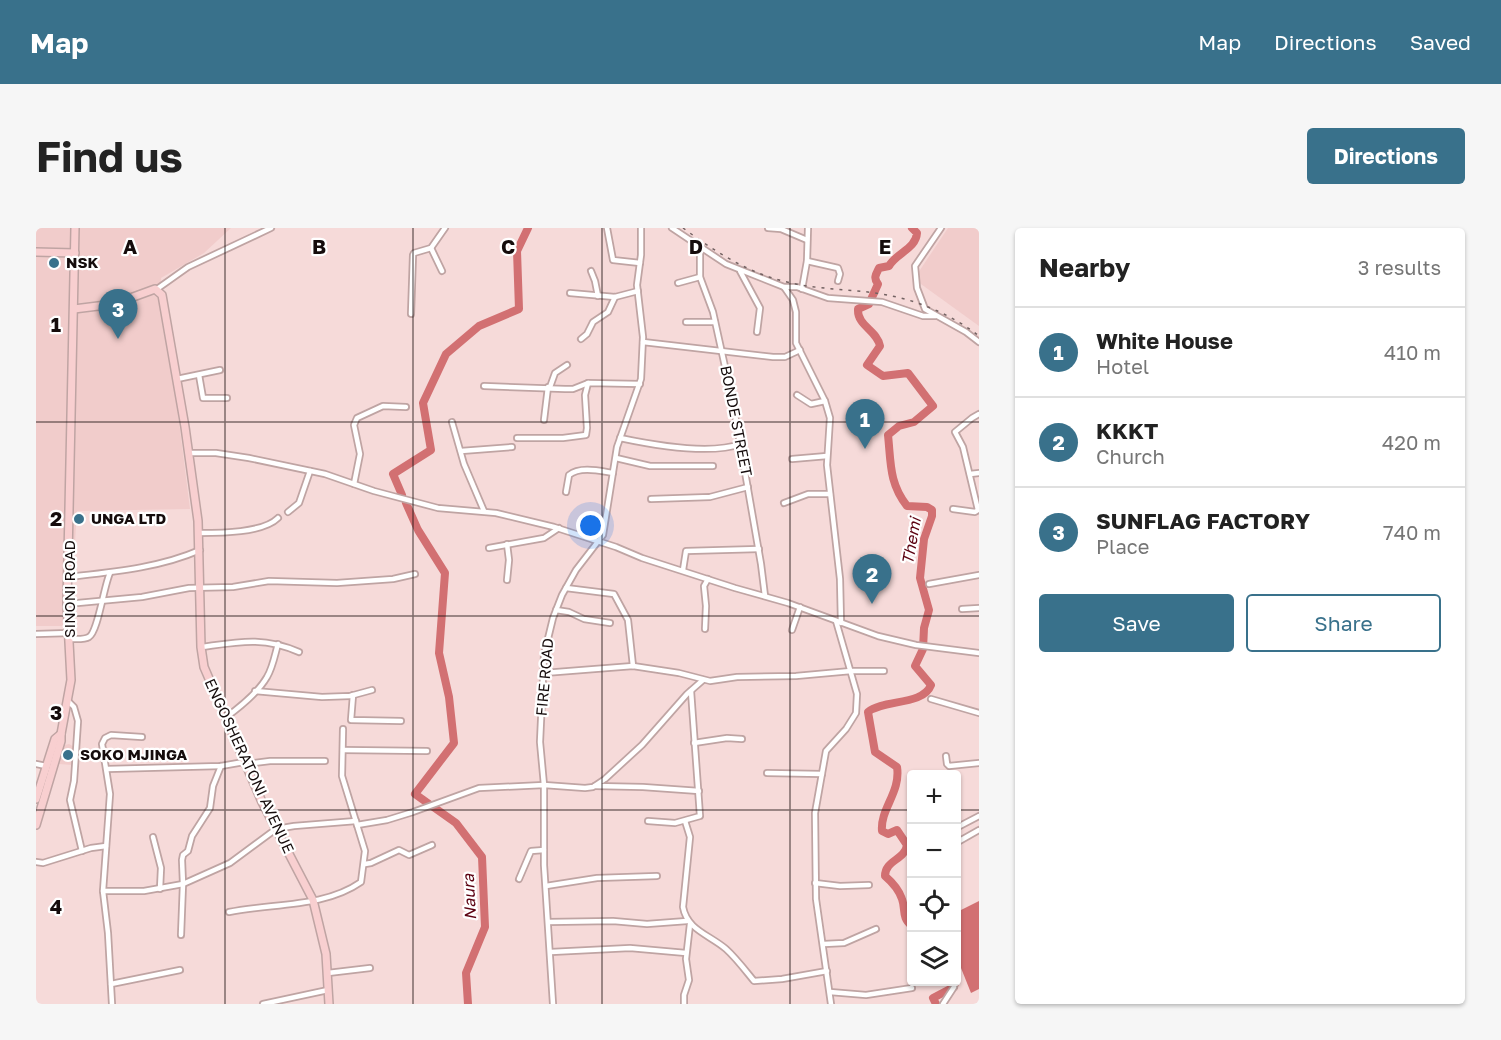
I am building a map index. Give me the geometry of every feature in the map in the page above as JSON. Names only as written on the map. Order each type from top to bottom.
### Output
[{"type":"street","name":"SINONI ROAD","points":[[36,825],[59,750],[71,680],[67,604],[71,517],[71,370],[75,228]]},
{"type":"street","points":[[74,309],[114,304],[157,289],[188,267],[271,228]]},
{"type":"street","points":[[411,314],[413,255],[431,248],[445,228]]},
{"type":"street","points":[[607,228],[613,260],[640,263]]},
{"type":"street","name":"FIRE ROAD","points":[[554,1004],[540,742],[545,647],[556,610],[566,588],[582,562],[599,542],[606,523],[620,438],[640,384],[643,342],[637,280],[641,228]]},
{"type":"street","points":[[672,228],[700,248],[740,271],[784,287],[802,289],[828,298],[882,302],[923,316],[936,316]]},
{"type":"street","points":[[768,228],[781,230],[807,240]]},
{"type":"street","points":[[802,289],[807,261],[808,228]]},
{"type":"street","points":[[941,228],[915,266],[917,288],[922,305],[979,342]]},
{"type":"street","points":[[431,248],[442,272]]},
{"type":"street","name":"BONDE STREET","points":[[700,248],[700,277],[716,322],[723,352],[741,444],[765,596]]},
{"type":"street","points":[[36,252],[75,253]]},
{"type":"street","points":[[807,261],[837,268],[840,274],[838,280]]},
{"type":"street","points":[[740,271],[760,308],[757,332]]},
{"type":"street","points":[[591,272],[598,296]]},
{"type":"street","points":[[678,283],[700,277]]},
{"type":"street","points":[[784,287],[791,295],[795,306],[795,334],[800,350],[825,400],[831,424],[826,456],[840,579],[838,622],[858,694],[856,713],[846,729],[826,751],[815,813],[815,883],[831,1004]]},
{"type":"street","name":"ENGOSHERATONI AVENUE","points":[[157,289],[162,295],[189,453],[199,533],[201,647],[206,674],[276,829],[313,900],[328,973],[329,1004]]},
{"type":"street","points":[[570,293],[615,297],[638,291]]},
{"type":"street","points":[[581,339],[587,334],[593,322],[608,312],[615,297]]},
{"type":"street","points":[[686,322],[716,322]]},
{"type":"street","points":[[643,342],[780,357],[800,350]]},
{"type":"street","points":[[544,420],[549,387],[555,373],[567,365]]},
{"type":"street","points":[[177,379],[220,369]]},
{"type":"street","points":[[199,375],[202,398],[227,398]]},
{"type":"street","points":[[484,386],[573,389],[588,383],[640,384]]},
{"type":"street","points":[[517,438],[562,438],[586,435],[588,428],[585,395],[588,383]]},
{"type":"street","points":[[797,395],[811,404],[825,400]]},
{"type":"street","points":[[354,484],[360,454],[354,425],[357,418],[383,406],[406,407]]},
{"type":"street","points":[[953,509],[975,512],[978,510],[963,447],[955,432],[979,414]]},
{"type":"street","points":[[452,422],[484,511]]},
{"type":"street","points":[[620,438],[657,445],[718,450],[741,444]]},
{"type":"street","points":[[461,452],[512,447]]},
{"type":"street","points":[[189,453],[230,454],[310,471],[438,508],[484,511],[559,528],[642,558],[800,607],[878,636],[916,645],[979,653]]},
{"type":"street","points":[[792,459],[826,456]]},
{"type":"street","points":[[616,458],[650,466],[713,466]]},
{"type":"street","points":[[288,512],[299,503],[310,471]]},
{"type":"street","points":[[566,492],[569,475],[573,471],[613,473]]},
{"type":"street","points":[[970,474],[979,473]]},
{"type":"street","points":[[651,499],[710,497],[748,487]]},
{"type":"street","points":[[784,503],[808,494],[830,494]]},
{"type":"street","points":[[199,533],[260,528],[271,525],[278,518]]},
{"type":"street","points":[[489,548],[544,538],[559,528]]},
{"type":"street","points":[[507,544],[507,580]]},
{"type":"street","points":[[682,570],[686,551],[759,549]]},
{"type":"street","points":[[68,578],[110,573],[170,561],[200,550]]},
{"type":"street","points":[[36,634],[81,639],[92,636],[110,573]]},
{"type":"street","points":[[67,604],[102,602],[200,587],[233,586],[276,580],[341,583],[393,579],[416,574]]},
{"type":"street","points":[[929,584],[979,575]]},
{"type":"street","points":[[705,629],[704,586],[708,579]]},
{"type":"street","points":[[566,588],[614,594],[628,620],[633,666]]},
{"type":"street","points":[[792,630],[800,607]]},
{"type":"street","points":[[962,609],[979,608]]},
{"type":"street","points":[[556,610],[569,612],[584,619],[610,623]]},
{"type":"street","points":[[201,647],[253,641],[278,644],[299,652]]},
{"type":"street","points":[[225,718],[267,677],[278,644]]},
{"type":"street","points":[[544,672],[633,666],[670,671],[710,681],[737,676],[796,676],[884,671]]},
{"type":"street","points":[[595,786],[642,745],[703,680]]},
{"type":"street","points":[[255,691],[307,697],[353,695],[372,690]]},
{"type":"street","points":[[648,821],[675,823],[700,816],[691,691]]},
{"type":"street","points":[[353,695],[350,718],[352,721],[401,722]]},
{"type":"street","points":[[931,699],[979,713]]},
{"type":"street","points":[[68,701],[74,707],[78,721],[74,781],[70,800],[82,851]]},
{"type":"street","points":[[229,912],[313,900],[359,884],[365,864],[365,851],[342,776],[343,729]]},
{"type":"street","name":"SINONI ROAD","points":[[36,798],[55,739],[61,734]]},
{"type":"street","points":[[112,1004],[109,940],[103,891],[110,809],[107,769],[102,749],[105,738],[111,735],[142,737]]},
{"type":"street","points":[[694,743],[727,738],[742,739]]},
{"type":"street","points":[[343,750],[427,751]]},
{"type":"street","points":[[946,756],[946,764],[949,766],[979,763]]},
{"type":"street","points":[[107,769],[221,766],[270,760],[325,761]]},
{"type":"street","points":[[36,764],[46,766]]},
{"type":"street","points":[[181,935],[183,855],[188,851],[192,836],[210,808],[213,786],[221,766]]},
{"type":"street","points":[[767,773],[822,774]]},
{"type":"street","points":[[103,891],[159,889],[183,884],[230,863],[276,829],[288,826],[356,823],[413,812],[479,788],[544,785],[585,788],[595,786],[643,787],[699,791]]},
{"type":"street","points":[[961,826],[979,816]]},
{"type":"street","points":[[684,1004],[684,995],[689,980],[686,953],[688,922],[683,907],[690,837],[686,821]]},
{"type":"street","points":[[961,841],[979,830]]},
{"type":"street","points":[[153,837],[161,868],[159,889]]},
{"type":"street","points":[[36,862],[52,861],[106,846]]},
{"type":"street","points":[[365,864],[399,850],[409,855],[432,846]]},
{"type":"street","points":[[519,879],[531,851],[544,850]]},
{"type":"street","points":[[546,886],[597,879],[657,876]]},
{"type":"street","points":[[815,883],[840,886],[869,885]]},
{"type":"street","points":[[549,922],[613,921],[647,924],[688,922],[727,950],[754,981],[782,979],[827,970]]},
{"type":"street","points":[[824,944],[844,943],[876,929]]},
{"type":"street","points":[[551,952],[630,948],[686,953]]},
{"type":"street","points":[[328,973],[370,968]]},
{"type":"street","points":[[111,984],[180,969]]},
{"type":"street","points":[[943,1004],[954,987]]},
{"type":"street","points":[[830,992],[866,995],[912,988]]},
{"type":"street","points":[[263,1004],[328,990]]},
{"type":"shaded area","points":[[36,228],[231,228],[204,253],[161,278],[190,509],[77,511],[70,622],[65,626],[36,626]]},
{"type":"shaded area","points":[[948,228],[979,228],[979,326],[914,279]]},
{"type":"shaded area","name":"SOKO MJINGA","points":[[69,744],[76,748],[72,765],[59,764],[65,745]]},
{"type":"shaded area","points":[[979,901],[979,989],[971,993],[961,968],[961,910]]},
{"type":"waterway","points":[[402,495],[393,474],[431,450],[423,403],[446,354],[479,326],[519,309],[517,251],[528,228]]},
{"type":"waterway","name":"Themi","points":[[907,920],[899,892],[885,876],[888,867],[903,854],[907,845],[897,830],[888,834],[882,831],[884,815],[896,784],[897,767],[875,752],[868,712],[883,705],[920,696],[927,692],[931,685],[915,666],[923,649],[924,628],[929,610],[920,578],[924,539],[932,510],[927,507],[907,506],[901,497],[892,472],[888,435],[899,426],[914,422],[933,406],[908,373],[883,376],[867,365],[880,346],[875,336],[861,320],[858,309],[869,304],[878,284],[875,278],[879,268],[889,266],[913,243],[917,233],[912,228]]},
{"type":"waterway","points":[[406,503],[418,530],[445,573],[439,653],[449,697],[454,743],[415,794],[429,804]]},
{"type":"waterway","name":"Naura","points":[[432,806],[456,823],[482,857],[485,927],[466,973],[468,1004]]},
{"type":"waterway","name":"Themi","points":[[936,1004],[933,998],[954,986]]},
{"type":"railway","points":[[683,228],[730,259],[769,277],[797,284],[878,293],[903,299],[926,306],[949,317],[979,336]]},
{"type":"place","name":"NSK","points":[[54,263]]},
{"type":"place","name":"SUNFLAG FACTORY","points":[[118,339]]},
{"type":"place","name":"White House","points":[[865,449]]},
{"type":"place","name":"UNGA LTD","points":[[79,519]]},
{"type":"place","name":"KKKT","points":[[872,604]]},
{"type":"place","name":"SOKO MJINGA","points":[[68,755]]}]
